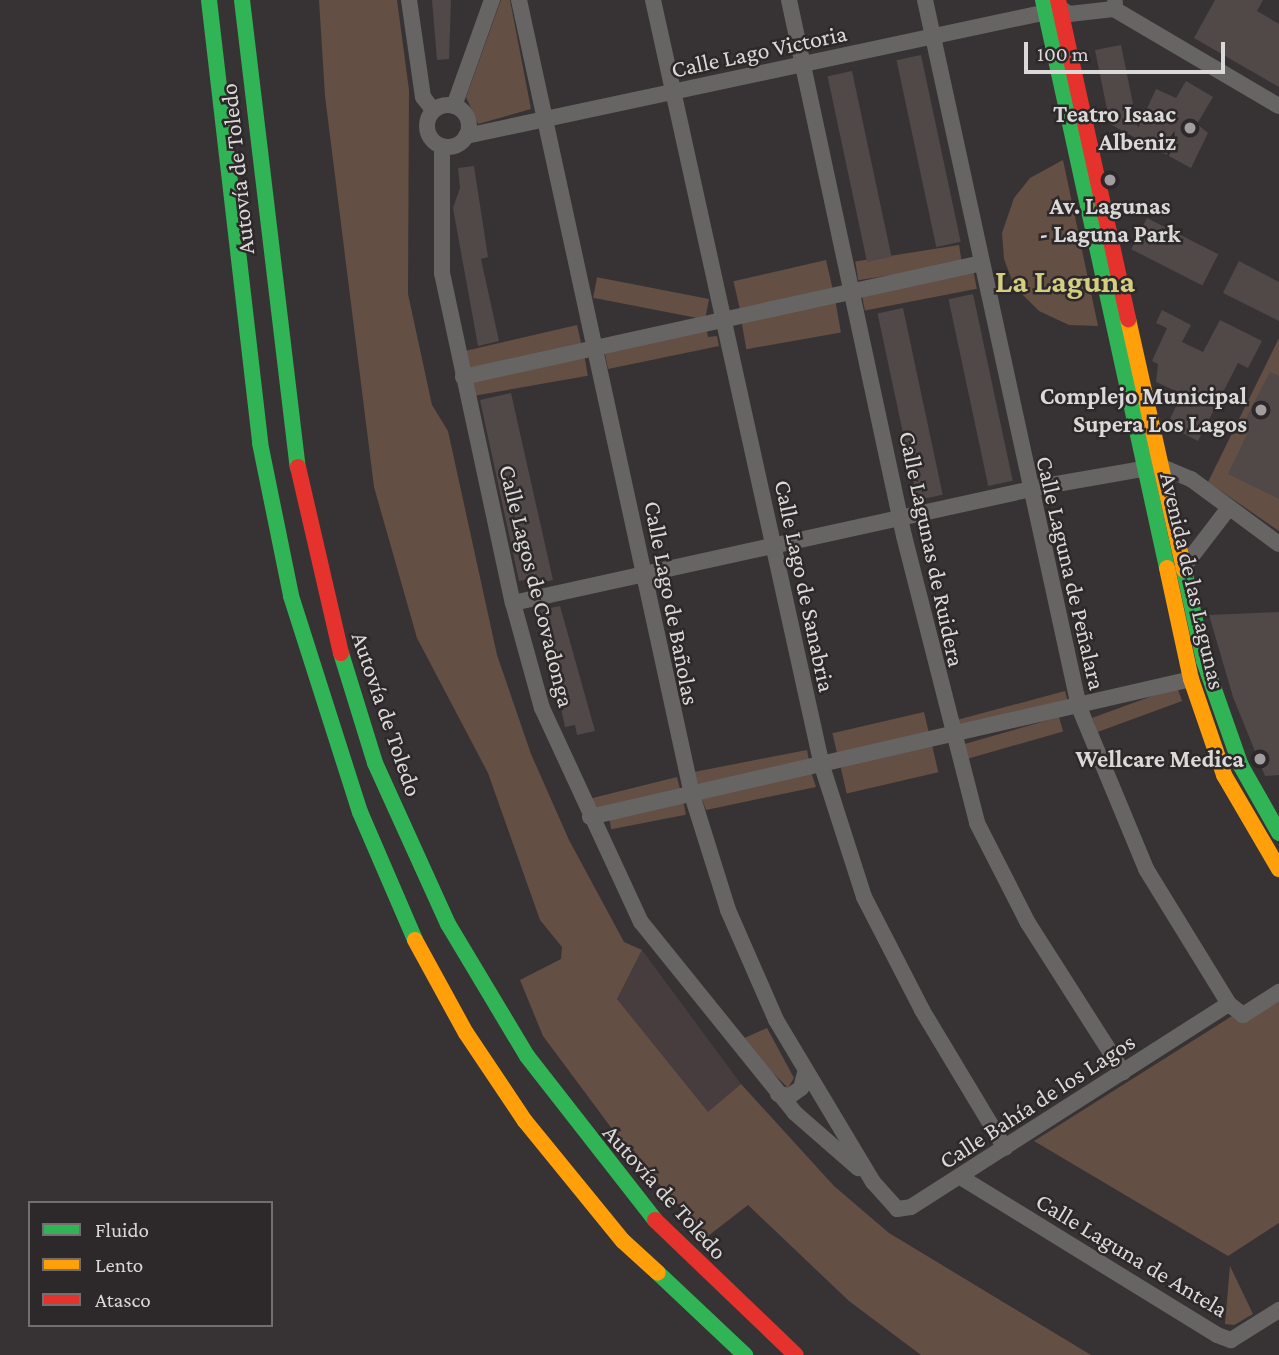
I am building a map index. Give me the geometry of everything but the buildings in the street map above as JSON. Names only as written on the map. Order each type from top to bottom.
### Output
[{"type":"main road","name":"Autovía de Toledo","points":[[209,0],[260,443],[291,596],[325,713],[385,875],[466,1033],[525,1121],[623,1241],[745,1355]]},
{"type":"main road","name":"Autovía de Toledo","points":[[242,0],[284,384],[304,502],[339,649],[375,763],[447,924],[527,1056],[597,1153],[678,1246],[796,1355]]},
{"type":"main road","name":"Avenida de las Lagunas","points":[[1055,4],[1182,569],[1213,692],[1241,766],[1279,833]]},
{"type":"main road","name":"Avenida de las Lagunas","points":[[1055,4],[1143,468],[1191,679],[1224,775],[1279,869]]},
{"type":"main road","points":[[623,1241],[723,1355]]},
{"type":"street","points":[[409,0],[423,97],[433,110]]},
{"type":"street","points":[[454,106],[492,0]]},
{"type":"street","name":"Calle Lago de Bañolas","points":[[519,0],[544,121],[597,346],[692,794],[728,910],[805,1073],[873,1181]]},
{"type":"street","name":"Calle Lago de Sanabria","points":[[653,0],[822,766],[864,898],[922,1010],[1005,1148]]},
{"type":"street","name":"Calle Lagunas de Ruidera","points":[[789,0],[801,65],[855,291],[900,517],[951,738],[977,823],[1024,916],[1123,1072]]},
{"type":"street","name":"Calle Laguna de Peñalara","points":[[925,0],[1029,489],[1079,707],[1146,869],[1229,1004]]},
{"type":"street","points":[[1113,3],[1279,106]]},
{"type":"street","name":"Calle Lago Victoria","points":[[466,136],[932,37],[1055,4],[1069,14],[1113,3]]},
{"type":"street","points":[[454,106],[466,115],[466,136],[456,146],[442,147],[426,127],[433,110],[454,106]]},
{"type":"street","name":"Calle Lagos de Covadonga","points":[[442,147],[440,257],[463,377],[513,603],[542,708],[640,922],[778,1094],[873,1181]]},
{"type":"street","points":[[463,377],[982,263]]},
{"type":"street","points":[[513,603],[1029,489],[1160,466],[1191,480],[1279,544]]},
{"type":"street","points":[[1182,569],[1228,509]]},
{"type":"street","points":[[590,817],[951,738],[1191,679]]},
{"type":"street","points":[[1229,1004],[1243,1014],[1279,992]]},
{"type":"street","name":"Calle Bahía de los Lagos","points":[[873,1181],[897,1209],[962,1178],[1229,1004]]},
{"type":"street","points":[[778,1094],[790,1096],[801,1088],[805,1073]]},
{"type":"street","name":"Calle Laguna de Antela","points":[[962,1178],[1228,1348],[1279,1310]]},
{"type":"shaded area","points":[[319,0],[397,0],[409,90],[408,294],[432,405],[448,431],[497,655],[531,754],[569,840],[624,942],[642,950],[617,999],[708,1112],[741,1084],[834,1186],[889,1233],[1091,1355],[921,1355],[849,1301],[748,1205],[708,1236],[630,1153],[543,1036],[520,980],[561,959],[562,947],[540,920],[488,773],[417,638],[374,487],[325,96]]},
{"type":"shaded area","points":[[501,0],[510,0],[531,109],[478,124],[466,97]]},
{"type":"shaded area","points":[[1063,160],[1098,326],[1069,325],[1039,311],[1014,286],[1004,259],[1002,233],[1014,198],[1030,178]]},
{"type":"shaded area","points":[[959,245],[962,264],[858,280],[855,261]]},
{"type":"shaded area","points":[[826,260],[833,291],[741,313],[733,281]]},
{"type":"shaded area","points":[[973,269],[977,289],[865,310],[861,291]]},
{"type":"shaded area","points":[[597,277],[709,299],[705,320],[593,298]]},
{"type":"shaded area","points":[[835,299],[841,332],[746,349],[740,316]]},
{"type":"shaded area","points":[[577,325],[582,347],[471,373],[466,351]]},
{"type":"shaded area","points":[[706,326],[708,337],[717,336],[719,346],[608,369],[604,349]]},
{"type":"shaded area","name":"Complejo Municipal Supera Los Lagos","points":[[1279,338],[1279,531],[1208,482]]},
{"type":"shaded area","points":[[584,354],[588,376],[475,396],[471,374]]},
{"type":"shaded area","points":[[1177,687],[1182,701],[1098,732],[1092,718]]},
{"type":"shaded area","points":[[1065,691],[1069,706],[958,736],[954,721]]},
{"type":"shaded area","points":[[924,712],[930,739],[839,760],[832,733]]},
{"type":"shaded area","points":[[1059,717],[1063,731],[967,759],[963,745]]},
{"type":"shaded area","points":[[932,745],[938,772],[847,793],[840,766]]},
{"type":"shaded area","points":[[807,750],[810,765],[697,787],[694,772]]},
{"type":"shaded area","points":[[811,772],[816,787],[706,810],[701,797]]},
{"type":"shaded area","points":[[677,777],[681,793],[594,814],[590,799]]},
{"type":"shaded area","points":[[683,800],[686,815],[611,829],[608,815]]},
{"type":"shaded area","points":[[642,950],[741,1084],[708,1113],[617,999]]},
{"type":"shaded area","points":[[1279,995],[1279,1223],[1228,1256],[1034,1141],[1240,1011]]},
{"type":"shaded area","points":[[767,1028],[794,1078],[788,1088],[740,1040]]},
{"type":"shaded area","points":[[1230,1266],[1253,1314],[1234,1325],[1225,1324]]},
{"type":"traffic: fast","points":[[209,0],[260,443],[291,596],[360,812],[415,940]]},
{"type":"traffic: fast","points":[[242,0],[298,467]]},
{"type":"traffic: fast","points":[[1043,0],[1167,568]]},
{"type":"traffic: fast","points":[[1184,570],[1204,661],[1241,766],[1279,833]]},
{"type":"traffic: fast","points":[[341,653],[375,763],[448,924],[527,1056],[655,1220]]},
{"type":"traffic: fast","points":[[658,1273],[745,1355]]},
{"type":"traffic: slow","points":[[1128,319],[1184,570]]},
{"type":"traffic: slow","points":[[1167,568],[1191,679],[1224,775],[1279,869]]},
{"type":"traffic: slow","points":[[415,940],[466,1033],[525,1121],[623,1241],[658,1273]]},
{"type":"traffic: jam","points":[[1058,0],[1128,319]]},
{"type":"traffic: jam","points":[[298,467],[341,653]]},
{"type":"traffic: jam","points":[[655,1220],[796,1355]]},
{"type":"place","name":"Teatro Isaac Albeniz","points":[[1190,128]]},
{"type":"place","name":"Av. Lagunas - Laguna Park","points":[[1110,180]]},
{"type":"place","name":"Complejo Municipal Supera Los Lagos","points":[[1261,410]]},
{"type":"place","name":"Wellcare Medica","points":[[1260,759]]},
{"type":"district","name":"La Laguna","points":[[1065,281]]}]
